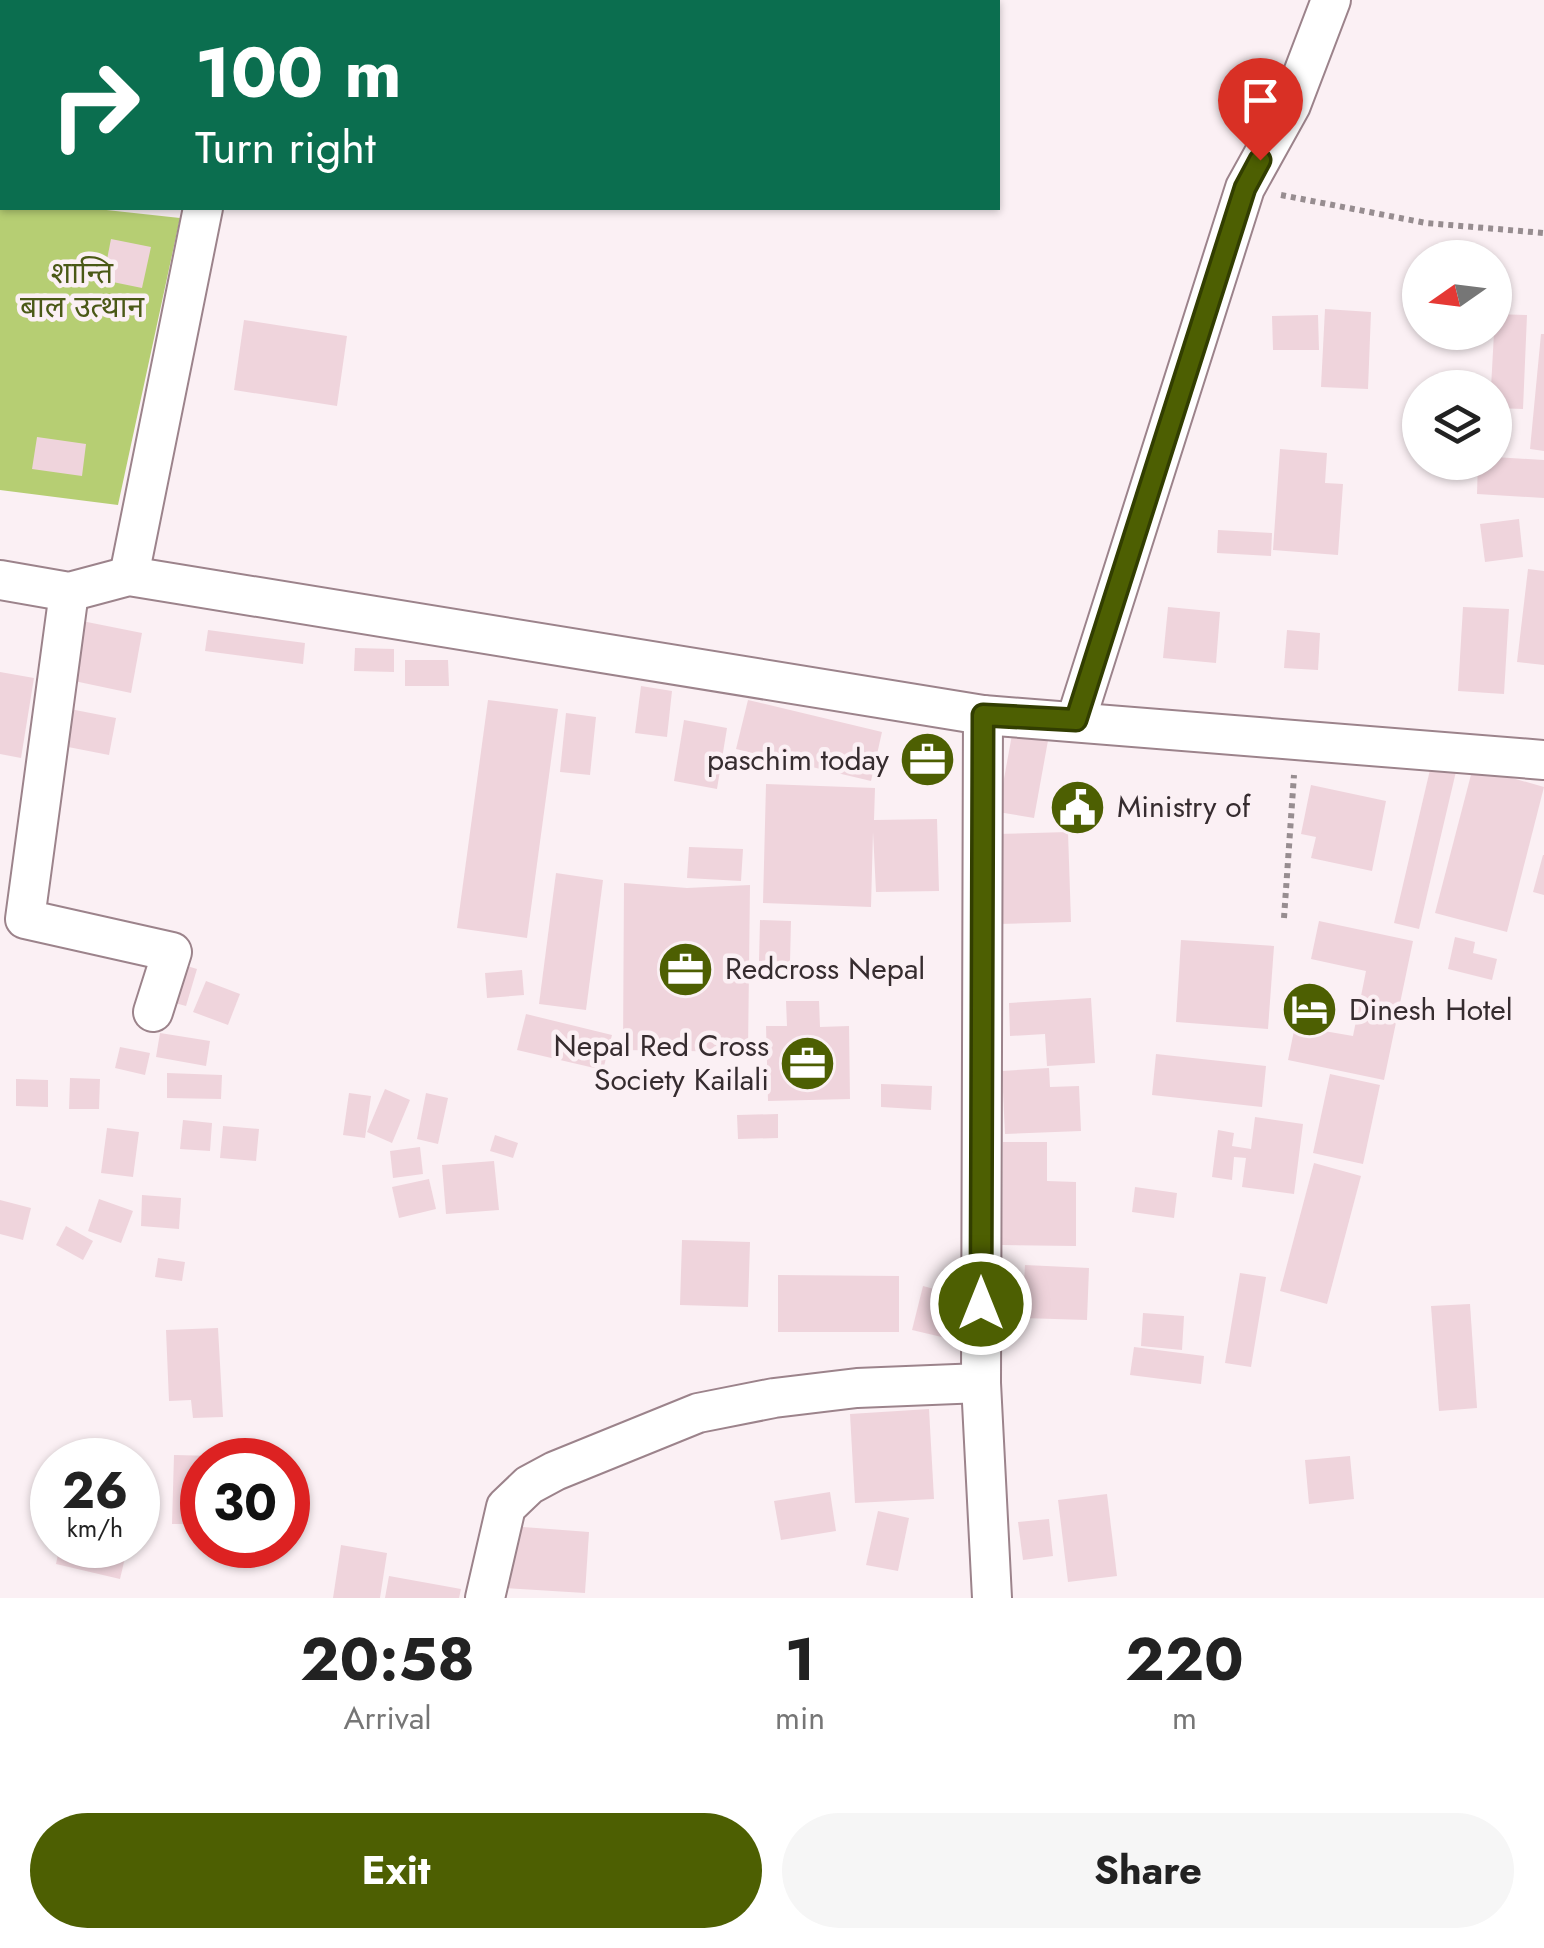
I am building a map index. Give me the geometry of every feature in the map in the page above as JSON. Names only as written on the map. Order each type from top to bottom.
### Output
[{"type":"street","points":[[1076,720],[1245,188],[1291,105],[1331,0]]},
{"type":"street","points":[[129,576],[203,210]]},
{"type":"street","points":[[0,580],[69,592],[129,576],[983,715],[1544,760]]},
{"type":"street","points":[[69,592],[25,919],[172,952],[153,1012]]},
{"type":"street","points":[[983,715],[981,1383],[992,1598]]},
{"type":"street","points":[[484,1598],[506,1507],[529,1485],[555,1471],[698,1413],[717,1409],[858,1388],[981,1383]]},
{"type":"path","points":[[1245,188],[1426,223],[1544,234]]},
{"type":"path","points":[[1284,918],[1296,739]]},
{"type":"green space","name":"शान्ति बाल उत्थान","points":[[0,210],[106,210],[180,218],[118,505],[0,490]]},
{"type":"building","points":[[111,239],[151,247],[142,288],[103,280]]},
{"type":"building","points":[[1325,309],[1371,312],[1368,389],[1321,387]]},
{"type":"building","points":[[1318,315],[1319,350],[1273,350],[1272,316]]},
{"type":"building","points":[[1512,315],[1527,315],[1523,409],[1512,409],[1512,370],[1492,370],[1493,350],[1512,350]]},
{"type":"building","points":[[244,320],[347,336],[337,406],[234,390]]},
{"type":"building","points":[[1544,334],[1544,451],[1530,449]]},
{"type":"building","points":[[37,437],[86,444],[82,476],[32,469]]},
{"type":"building","points":[[1280,449],[1327,453],[1325,483],[1343,484],[1338,555],[1273,550]]},
{"type":"building","points":[[1512,458],[1544,460],[1544,498],[1477,494],[1477,480],[1512,480]]},
{"type":"building","points":[[1519,519],[1523,557],[1485,562],[1480,524]]},
{"type":"building","points":[[1218,530],[1272,533],[1271,556],[1217,553]]},
{"type":"building","points":[[1528,569],[1544,571],[1544,665],[1517,662]]},
{"type":"building","points":[[1168,607],[1220,612],[1216,663],[1163,658]]},
{"type":"building","points":[[1463,607],[1509,609],[1504,694],[1458,691]]},
{"type":"building","points":[[72,619],[142,633],[131,693],[60,678]]},
{"type":"building","points":[[208,630],[305,643],[303,664],[205,651]]},
{"type":"building","points":[[1287,630],[1320,633],[1318,670],[1284,668]]},
{"type":"building","points":[[355,648],[394,649],[394,672],[354,671]]},
{"type":"building","points":[[405,660],[448,660],[449,686],[405,686]]},
{"type":"building","points":[[0,672],[34,678],[21,758],[0,754]]},
{"type":"building","points":[[641,686],[672,691],[667,737],[635,733]]},
{"type":"building","points":[[488,700],[558,709],[527,938],[457,928]]},
{"type":"building","points":[[748,700],[882,732],[871,781],[736,749]]},
{"type":"building","points":[[70,709],[116,718],[109,755],[63,746]]},
{"type":"building","points":[[566,713],[596,717],[590,775],[560,772]]},
{"type":"building","points":[[684,720],[727,728],[717,789],[674,781]]},
{"type":"building","points":[[1013,729],[1049,735],[1034,818],[998,812]]},
{"type":"building","points":[[1433,757],[1458,763],[1419,929],[1394,923]]},
{"type":"building","points":[[1473,767],[1544,787],[1507,932],[1435,913]]},
{"type":"building","points":[[766,784],[875,788],[874,820],[937,819],[939,891],[876,892],[873,832],[871,907],[763,903]]},
{"type":"building","points":[[1311,785],[1386,801],[1372,871],[1311,858],[1316,837],[1301,834]]},
{"type":"building","points":[[1068,832],[1071,922],[999,924],[996,834]]},
{"type":"building","points":[[689,847],[743,849],[741,881],[687,878]]},
{"type":"building","points":[[1544,855],[1544,895],[1533,892]]},
{"type":"building","points":[[556,873],[603,880],[586,1010],[539,1004]]},
{"type":"building","name":"Redcross Nepal","points":[[624,883],[687,888],[750,885],[748,1052],[623,1050]]},
{"type":"building","points":[[760,920],[791,921],[790,962],[759,961]]},
{"type":"building","points":[[1319,921],[1413,941],[1384,1080],[1288,1060],[1295,1026],[1353,1036],[1366,971],[1311,959]]},
{"type":"building","points":[[1455,937],[1475,942],[1473,953],[1497,959],[1492,980],[1448,969]]},
{"type":"building","points":[[1181,940],[1274,946],[1268,1029],[1176,1022]]},
{"type":"building","points":[[171,961],[197,969],[186,1006],[160,999]]},
{"type":"building","points":[[522,970],[524,995],[487,998],[485,973]]},
{"type":"building","points":[[206,981],[240,994],[228,1025],[193,1012]]},
{"type":"building","points":[[1091,998],[1095,1063],[1047,1066],[1045,1034],[1010,1036],[1009,1003]]},
{"type":"building","name":"Nepal Red Cross Society Kailali","points":[[786,1001],[819,1001],[820,1027],[849,1026],[850,1099],[768,1101],[766,1026],[787,1026]]},
{"type":"building","points":[[526,1014],[612,1035],[603,1070],[517,1050]]},
{"type":"building","points":[[160,1033],[210,1041],[206,1066],[156,1057]]},
{"type":"building","points":[[120,1047],[150,1053],[145,1075],[115,1068]]},
{"type":"building","points":[[1156,1054],[1266,1066],[1262,1107],[1152,1095]]},
{"type":"building","points":[[1049,1068],[1050,1087],[1079,1086],[1081,1131],[1005,1134],[1002,1071]]},
{"type":"building","points":[[167,1073],[222,1075],[221,1099],[167,1098]]},
{"type":"building","points":[[1330,1074],[1380,1085],[1363,1164],[1313,1153]]},
{"type":"building","points":[[70,1078],[100,1079],[99,1109],[69,1109]]},
{"type":"building","points":[[16,1079],[48,1080],[48,1107],[16,1106]]},
{"type":"building","points":[[881,1084],[932,1086],[931,1110],[881,1107]]},
{"type":"building","points":[[385,1089],[410,1100],[392,1143],[367,1132]]},
{"type":"building","points":[[349,1093],[371,1096],[365,1138],[343,1135]]},
{"type":"building","points":[[426,1093],[448,1098],[438,1144],[417,1139]]},
{"type":"building","points":[[778,1114],[778,1138],[738,1139],[737,1115]]},
{"type":"building","points":[[1255,1117],[1303,1124],[1294,1194],[1242,1187],[1246,1158],[1234,1157],[1232,1180],[1212,1177],[1218,1130],[1234,1133],[1232,1146],[1251,1149]]},
{"type":"building","points":[[183,1120],[212,1123],[210,1151],[180,1149]]},
{"type":"building","points":[[223,1126],[259,1129],[256,1161],[220,1158]]},
{"type":"building","points":[[107,1128],[139,1132],[133,1177],[101,1173]]},
{"type":"building","points":[[495,1135],[518,1143],[513,1158],[490,1151]]},
{"type":"building","points":[[1003,1142],[1047,1142],[1047,1181],[1076,1182],[1076,1246],[1002,1245]]},
{"type":"building","points":[[420,1147],[423,1174],[393,1178],[390,1151]]},
{"type":"building","points":[[494,1161],[499,1210],[446,1214],[442,1165]]},
{"type":"building","points":[[1314,1163],[1361,1176],[1327,1304],[1280,1291]]},
{"type":"building","points":[[429,1179],[436,1209],[399,1218],[392,1187]]},
{"type":"building","points":[[1135,1187],[1177,1193],[1174,1218],[1132,1212]]},
{"type":"building","points":[[142,1195],[181,1198],[179,1229],[141,1226]]},
{"type":"building","points":[[99,1199],[133,1211],[121,1243],[88,1231]]},
{"type":"building","points":[[0,1200],[31,1208],[23,1240],[0,1234]]},
{"type":"building","points":[[66,1226],[93,1241],[83,1260],[56,1245]]},
{"type":"building","points":[[682,1240],[750,1242],[748,1307],[680,1305]]},
{"type":"building","points":[[158,1258],[185,1262],[182,1281],[155,1277]]},
{"type":"building","points":[[1025,1265],[1089,1268],[1087,1320],[1022,1318]]},
{"type":"building","points":[[1240,1273],[1266,1277],[1251,1367],[1225,1363]]},
{"type":"building","points":[[778,1275],[899,1276],[899,1332],[778,1332]]},
{"type":"building","points":[[923,1286],[956,1295],[946,1338],[912,1330]]},
{"type":"building","points":[[1470,1304],[1477,1408],[1439,1411],[1431,1306]]},
{"type":"building","points":[[1143,1313],[1184,1316],[1182,1350],[1141,1346]]},
{"type":"building","points":[[218,1328],[223,1417],[193,1418],[191,1400],[169,1401],[166,1330]]},
{"type":"building","points":[[1134,1347],[1204,1356],[1201,1384],[1130,1375]]},
{"type":"building","points":[[929,1409],[934,1499],[855,1503],[850,1414]]},
{"type":"building","points":[[174,1455],[180,1455],[180,1524],[172,1524]]},
{"type":"building","points":[[1350,1456],[1354,1499],[1309,1504],[1305,1460]]},
{"type":"building","points":[[830,1492],[836,1531],[781,1540],[774,1501]]},
{"type":"building","points":[[1107,1494],[1117,1576],[1068,1582],[1058,1500]]},
{"type":"building","points":[[878,1511],[909,1518],[898,1571],[866,1565]]},
{"type":"building","points":[[1049,1519],[1053,1556],[1023,1560],[1018,1522]]},
{"type":"building","points":[[510,1526],[589,1532],[585,1593],[506,1588]]},
{"type":"building","points":[[341,1545],[387,1553],[380,1598],[333,1598]]},
{"type":"building","points":[[73,1568],[123,1568],[120,1579]]},
{"type":"building","points":[[389,1576],[461,1589],[459,1598],[385,1598]]},
{"type":"place","name":"paschim today","points":[[928,760]]},
{"type":"place","name":"Ministry of","points":[[1078,807]]},
{"type":"place","name":"Redcross Nepal","points":[[686,969]]},
{"type":"place","name":"Dinesh Hotel","points":[[1310,1010]]},
{"type":"place","name":"Nepal Red Cross Society Kailali","points":[[808,1063]]},
{"type":"route","points":[[981,1304],[983,715],[1076,720],[1245,188],[1260,160]]}]
